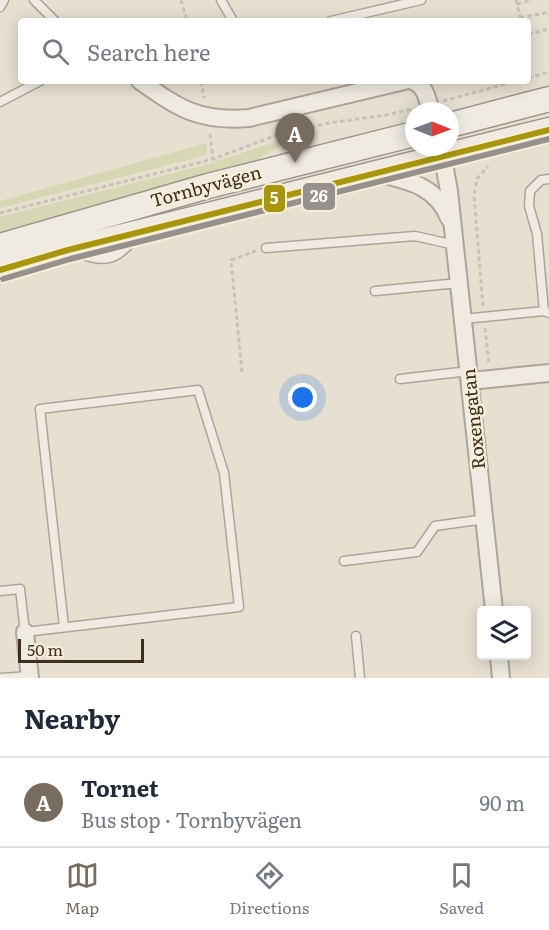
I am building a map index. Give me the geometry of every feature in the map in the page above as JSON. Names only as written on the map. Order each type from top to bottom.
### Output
[{"type":"main road","points":[[459,122],[549,99]]},
{"type":"main road","name":"Tornbyvägen","points":[[459,150],[483,147],[549,130]]},
{"type":"main road","name":"Tornbyvägen","points":[[0,246],[208,186],[405,136]]},
{"type":"main road","name":"Tornbyvägen","points":[[0,270],[68,250],[381,173],[430,156]]},
{"type":"street","points":[[144,84],[189,112],[229,120],[249,118],[391,84]]},
{"type":"street","points":[[420,84],[428,102]]},
{"type":"street","name":"Roxengatan","points":[[443,156],[470,376],[494,606]]},
{"type":"street","name":"Roxengatan","points":[[381,173],[412,182],[437,197],[447,211],[453,228]]},
{"type":"street","points":[[470,376],[491,379],[549,373]]},
{"type":"street","points":[[25,632],[30,677]]},
{"type":"street","points":[[499,660],[501,678]]},
{"type":"lane","points":[[0,7],[4,0]]},
{"type":"lane","points":[[34,0],[52,18]]},
{"type":"lane","points":[[221,0],[231,18]]},
{"type":"lane","points":[[344,18],[421,0]]},
{"type":"lane","points":[[0,102],[34,84]]},
{"type":"lane","points":[[463,319],[547,312],[537,234],[529,206],[530,191],[541,180],[549,178]]},
{"type":"lane","points":[[266,248],[415,236],[455,245]]},
{"type":"lane","points":[[375,291],[459,283]]},
{"type":"lane","points":[[400,379],[470,376]]},
{"type":"lane","points":[[0,591],[20,589],[25,632],[239,607],[224,473],[198,390],[40,409],[64,627]]},
{"type":"lane","points":[[344,561],[417,552],[435,526],[484,519]]},
{"type":"lane","points":[[356,636],[360,678]]},
{"type":"lane","points":[[1,678],[30,677]]},
{"type":"path","points":[[181,0],[186,18]]},
{"type":"path","points":[[520,18],[516,2],[532,0]]},
{"type":"path","points":[[527,18],[549,12]]},
{"type":"path","points":[[531,33],[549,29]]},
{"type":"path","points":[[531,77],[549,72]]},
{"type":"path","points":[[489,89],[490,84]]},
{"type":"path","points":[[447,102],[506,84]]},
{"type":"path","points":[[470,94],[476,118]]},
{"type":"path","points":[[0,213],[213,159],[276,135],[329,123],[405,113]]},
{"type":"path","points":[[208,117],[213,159]]},
{"type":"path","points":[[483,147],[488,167],[477,179],[474,195],[491,379]]},
{"type":"path","points":[[242,372],[231,260],[266,248]]},
{"type":"green space","points":[[278,141],[279,147],[243,165],[0,233],[0,217],[205,165]]},
{"type":"green space","points":[[207,143],[207,153],[199,157],[0,208],[0,201]]},
{"type":"transit line","name":"5","points":[[0,270],[68,250],[549,130]]},
{"type":"transit line","name":"26","points":[[3,279],[70,259],[549,139]]},
{"type":"place","name":"Tornet","points":[[295,163]]}]
